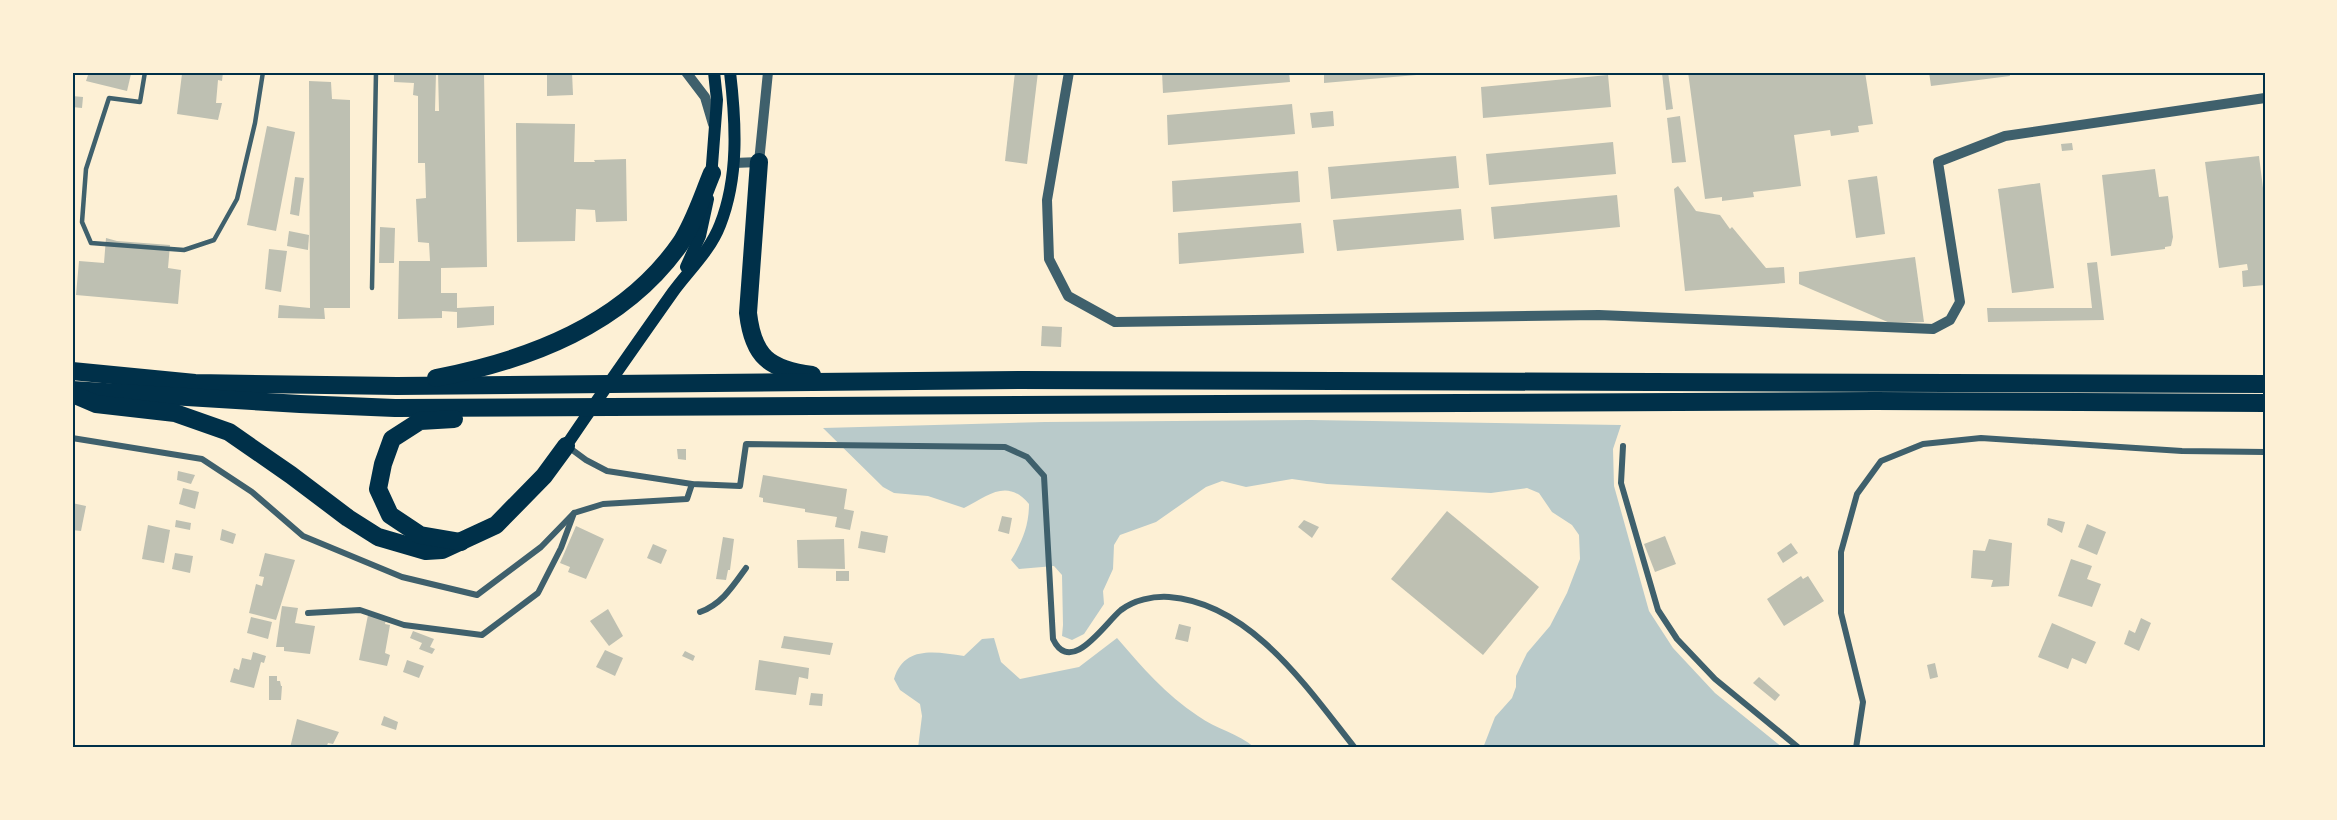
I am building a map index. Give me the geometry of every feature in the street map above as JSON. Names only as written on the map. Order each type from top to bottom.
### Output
[{"type":"highway","points":[[759,162],[748,313],[750,333],[755,346],[768,361],[794,372],[867,382]]},
{"type":"highway","points":[[397,386],[481,369],[548,347],[608,315],[634,296],[680,244],[696,214],[712,173]]},
{"type":"highway","points":[[72,372],[195,383],[397,386],[1018,380],[2265,384]]},
{"type":"highway","points":[[72,392],[96,404],[175,413],[229,432],[378,537],[426,551],[442,550],[496,525],[544,476],[566,446]]},
{"type":"highway","points":[[72,392],[395,408],[1851,401],[2265,403]]},
{"type":"highway","points":[[461,542],[420,535],[390,515],[378,489],[383,464],[392,439],[420,421],[463,418],[475,408]]},
{"type":"main road","points":[[678,285],[700,236],[712,173],[717,100],[714,72]]},
{"type":"main road","points":[[566,446],[678,285],[703,254],[720,225],[728,201],[734,163],[734,101],[730,72]]},
{"type":"street","points":[[686,72],[705,97],[712,118],[715,140]]},
{"type":"street","points":[[734,163],[759,162],[768,72]]},
{"type":"street","points":[[1069,72],[1047,200],[1049,259],[1068,296],[1115,322],[1599,315],[1934,329],[1950,320],[1960,302],[1938,162],[2005,136],[2265,98]]},
{"type":"street","points":[[72,438],[202,459],[252,492],[303,536],[402,577],[477,595],[541,547],[574,513],[603,504],[687,499],[692,484]]},
{"type":"street","points":[[1856,748],[1863,702],[1841,613],[1840,552],[1857,494],[1881,461],[1923,444],[1981,438],[2182,451],[2265,452]]},
{"type":"street","points":[[566,446],[585,460],[607,471],[692,484],[740,486],[746,444],[1005,447],[1027,457],[1044,476],[1053,639],[1060,649],[1071,653],[1083,649],[1123,609],[1145,598],[1168,597],[1197,601],[1229,615],[1266,645],[1301,680],[1355,748]]},
{"type":"street","points":[[1623,446],[1621,483],[1658,610],[1677,639],[1715,680],[1799,748]]},
{"type":"street","points":[[308,613],[360,610],[404,625],[482,634],[538,593],[561,548],[574,513]]},
{"type":"street","points":[[700,612],[710,608],[727,595],[746,568]]},
{"type":"lane","points":[[145,72],[140,102],[109,98],[86,169],[82,222],[91,243],[184,250],[214,240],[237,199],[255,123],[263,72]]},
{"type":"lane","points":[[372,288],[376,72]]},
{"type":"shaded area","points":[[1311,420],[1621,425],[1613,449],[1614,486],[1649,611],[1673,648],[1715,693],[1783,748],[1483,748],[1495,717],[1512,698],[1516,687],[1516,676],[1527,653],[1550,626],[1567,593],[1580,559],[1579,535],[1572,525],[1552,512],[1539,493],[1527,488],[1491,493],[1327,484],[1292,479],[1246,487],[1222,481],[1206,487],[1156,522],[1120,535],[1114,545],[1113,569],[1103,591],[1104,604],[1084,634],[1072,640],[1062,636],[1062,575],[1054,566],[1019,569],[1011,560],[1022,540],[1028,520],[1029,504],[1021,496],[1005,490],[998,491],[964,508],[928,496],[894,493],[883,487],[823,428],[1045,422]]},
{"type":"shaded area","points":[[994,638],[1001,662],[1020,679],[1079,667],[1117,638],[1155,680],[1186,708],[1255,748],[918,748],[922,716],[920,704],[900,690],[894,679],[899,668],[905,660],[922,653],[964,656],[982,639]]},
{"type":"building","points":[[89,72],[131,74],[127,91],[86,81]]},
{"type":"building","points":[[188,72],[223,72],[222,81],[218,80],[216,103],[222,103],[218,120],[177,114],[182,74],[188,74]]},
{"type":"building","points":[[394,72],[436,72],[435,111],[439,111],[438,72],[484,72],[487,267],[441,268],[441,293],[457,293],[457,308],[494,306],[494,325],[457,328],[457,312],[442,311],[442,318],[398,319],[399,261],[430,261],[429,243],[418,242],[416,199],[426,198],[425,163],[418,163],[418,96],[413,95],[414,83],[394,82]]},
{"type":"building","points":[[547,72],[572,72],[573,95],[547,96]]},
{"type":"building","points":[[1015,72],[1038,72],[1027,164],[1005,161]]},
{"type":"building","points":[[1162,72],[1289,72],[1290,82],[1163,93]]},
{"type":"building","points":[[1324,72],[1428,72],[1428,74],[1324,83]]},
{"type":"building","points":[[1668,72],[1673,109],[1666,110],[1662,73]]},
{"type":"building","points":[[1688,72],[1865,72],[1873,124],[1858,126],[1859,132],[1831,136],[1830,130],[1794,135],[1801,186],[1753,192],[1754,197],[1722,201],[1722,197],[1705,199]]},
{"type":"building","points":[[1929,72],[2009,72],[2010,76],[1931,86]]},
{"type":"building","points":[[1608,75],[1611,107],[1483,118],[1481,87]]},
{"type":"building","points":[[309,81],[331,82],[332,99],[350,100],[350,308],[324,308],[325,319],[278,318],[279,305],[310,308]]},
{"type":"building","points":[[72,96],[83,97],[82,108],[72,107]]},
{"type":"building","points":[[1292,104],[1295,134],[1168,145],[1167,115]]},
{"type":"building","points":[[1333,111],[1334,126],[1312,128],[1310,113]]},
{"type":"building","points":[[1680,116],[1686,162],[1672,163],[1667,118]]},
{"type":"building","points":[[516,123],[575,124],[574,162],[626,159],[627,221],[596,222],[595,210],[576,209],[575,241],[517,242]]},
{"type":"building","points":[[267,126],[295,132],[276,231],[247,225]]},
{"type":"building","points":[[1613,142],[1616,174],[1489,185],[1486,154]]},
{"type":"building","points":[[2072,143],[2073,150],[2062,151],[2061,144]]},
{"type":"building","points":[[1456,156],[1459,188],[1331,199],[1328,167]]},
{"type":"building","points":[[2259,156],[2265,204],[2265,285],[2243,287],[2242,271],[2248,270],[2247,264],[2219,268],[2205,162]]},
{"type":"building","points":[[2155,169],[2159,197],[2168,196],[2173,237],[2171,246],[2165,249],[2111,256],[2102,175]]},
{"type":"building","points":[[1298,171],[1300,202],[1173,212],[1172,181]]},
{"type":"building","points":[[1877,176],[1885,234],[1856,238],[1848,180]]},
{"type":"building","points":[[295,177],[304,178],[299,216],[290,214]]},
{"type":"building","points":[[2040,183],[2054,288],[2012,293],[1998,189]]},
{"type":"building","points":[[1678,186],[1696,211],[1720,215],[1766,268],[1784,267],[1785,283],[1685,291],[1674,189]]},
{"type":"building","points":[[1617,195],[1620,227],[1494,239],[1491,207]]},
{"type":"building","points":[[1461,209],[1464,240],[1337,251],[1333,220]]},
{"type":"building","points":[[1301,223],[1304,253],[1179,264],[1178,233]]},
{"type":"building","points":[[380,227],[395,228],[394,263],[379,263]]},
{"type":"building","points":[[289,231],[309,235],[308,250],[287,246]]},
{"type":"building","points":[[106,238],[170,245],[168,268],[181,270],[178,304],[76,295],[79,261],[104,263]]},
{"type":"building","points":[[269,249],[287,251],[281,292],[265,289]]},
{"type":"building","points":[[1915,257],[1924,322],[1890,323],[1799,284],[1799,272]]},
{"type":"building","points":[[2097,262],[2104,320],[1988,322],[1987,308],[2092,308],[2087,263]]},
{"type":"building","points":[[1042,326],[1062,327],[1061,347],[1041,346]]},
{"type":"building","points":[[677,449],[686,449],[686,460],[678,459]]},
{"type":"building","points":[[178,471],[195,475],[191,484],[177,480]]},
{"type":"building","points":[[763,475],[847,489],[844,509],[854,511],[850,530],[835,527],[837,517],[763,502],[763,498],[759,497]]},
{"type":"building","points":[[183,488],[199,492],[195,509],[179,504]]},
{"type":"building","points":[[72,503],[86,506],[81,531],[72,530]]},
{"type":"building","points":[[1447,511],[1539,587],[1483,655],[1391,579]]},
{"type":"building","points":[[1002,516],[1012,518],[1009,534],[998,531]]},
{"type":"building","points":[[2048,518],[2065,522],[2062,533],[2047,525]]},
{"type":"building","points":[[176,520],[191,523],[190,530],[175,527]]},
{"type":"building","points":[[1304,520],[1319,527],[1312,538],[1298,527]]},
{"type":"building","points":[[2087,524],[2106,532],[2097,555],[2078,547]]},
{"type":"building","points":[[148,525],[170,530],[164,563],[142,559]]},
{"type":"building","points":[[576,526],[604,539],[586,579],[568,572],[570,567],[560,563]]},
{"type":"building","points":[[222,529],[236,534],[233,544],[220,540]]},
{"type":"building","points":[[861,531],[888,536],[885,553],[858,548]]},
{"type":"building","points":[[1665,536],[1676,564],[1655,572],[1644,544]]},
{"type":"building","points":[[723,537],[734,539],[730,570],[728,570],[726,580],[716,579]]},
{"type":"building","points":[[844,539],[845,569],[798,568],[797,540]]},
{"type":"building","points":[[1989,539],[2012,543],[2009,586],[1991,587],[1993,580],[1971,578],[1973,550],[1985,551]]},
{"type":"building","points":[[1791,543],[1798,553],[1783,563],[1777,553]]},
{"type":"building","points":[[653,544],[667,550],[661,564],[647,558]]},
{"type":"building","points":[[175,553],[193,556],[190,573],[172,569]]},
{"type":"building","points":[[265,553],[295,560],[276,620],[249,613],[256,584],[262,586],[264,577],[259,576]]},
{"type":"building","points":[[2071,559],[2092,566],[2087,579],[2101,584],[2092,607],[2058,596]]},
{"type":"building","points":[[836,571],[849,571],[849,581],[836,581]]},
{"type":"building","points":[[1801,576],[1803,579],[1808,576],[1824,601],[1784,626],[1767,599]]},
{"type":"building","points":[[282,606],[298,608],[295,623],[315,626],[310,654],[284,651],[284,647],[276,647]]},
{"type":"building","points":[[608,609],[623,636],[609,646],[590,621]]},
{"type":"building","points":[[368,615],[386,619],[385,624],[390,625],[385,653],[390,655],[387,666],[359,660]]},
{"type":"building","points":[[251,617],[272,622],[268,639],[247,633]]},
{"type":"building","points":[[2141,618],[2151,623],[2139,651],[2124,644],[2129,630],[2135,633]]},
{"type":"building","points":[[2052,623],[2096,642],[2086,664],[2072,658],[2068,669],[2038,657]]},
{"type":"building","points":[[1179,624],[1191,627],[1188,642],[1175,639]]},
{"type":"building","points":[[413,631],[434,639],[430,647],[435,649],[432,654],[419,649],[422,643],[410,638]]},
{"type":"building","points":[[784,636],[833,643],[830,655],[781,648]]},
{"type":"building","points":[[605,650],[623,658],[615,676],[596,667]]},
{"type":"building","points":[[685,651],[695,656],[693,661],[682,656]]},
{"type":"building","points":[[253,652],[266,656],[264,663],[261,662],[254,688],[230,682],[234,668],[239,670],[242,658],[251,660]]},
{"type":"building","points":[[407,660],[424,666],[419,678],[403,672]]},
{"type":"building","points":[[759,660],[809,668],[808,679],[799,677],[796,695],[755,690]]},
{"type":"building","points":[[1935,663],[1938,677],[1930,679],[1927,665]]},
{"type":"building","points":[[269,676],[277,676],[277,681],[280,681],[281,700],[269,700]]},
{"type":"building","points":[[1759,677],[1780,695],[1775,701],[1753,683]]},
{"type":"building","points":[[811,693],[823,694],[822,706],[809,705]]},
{"type":"building","points":[[384,716],[398,722],[396,730],[381,725]]},
{"type":"building","points":[[297,719],[339,732],[333,744],[328,743],[326,748],[290,748]]}]
